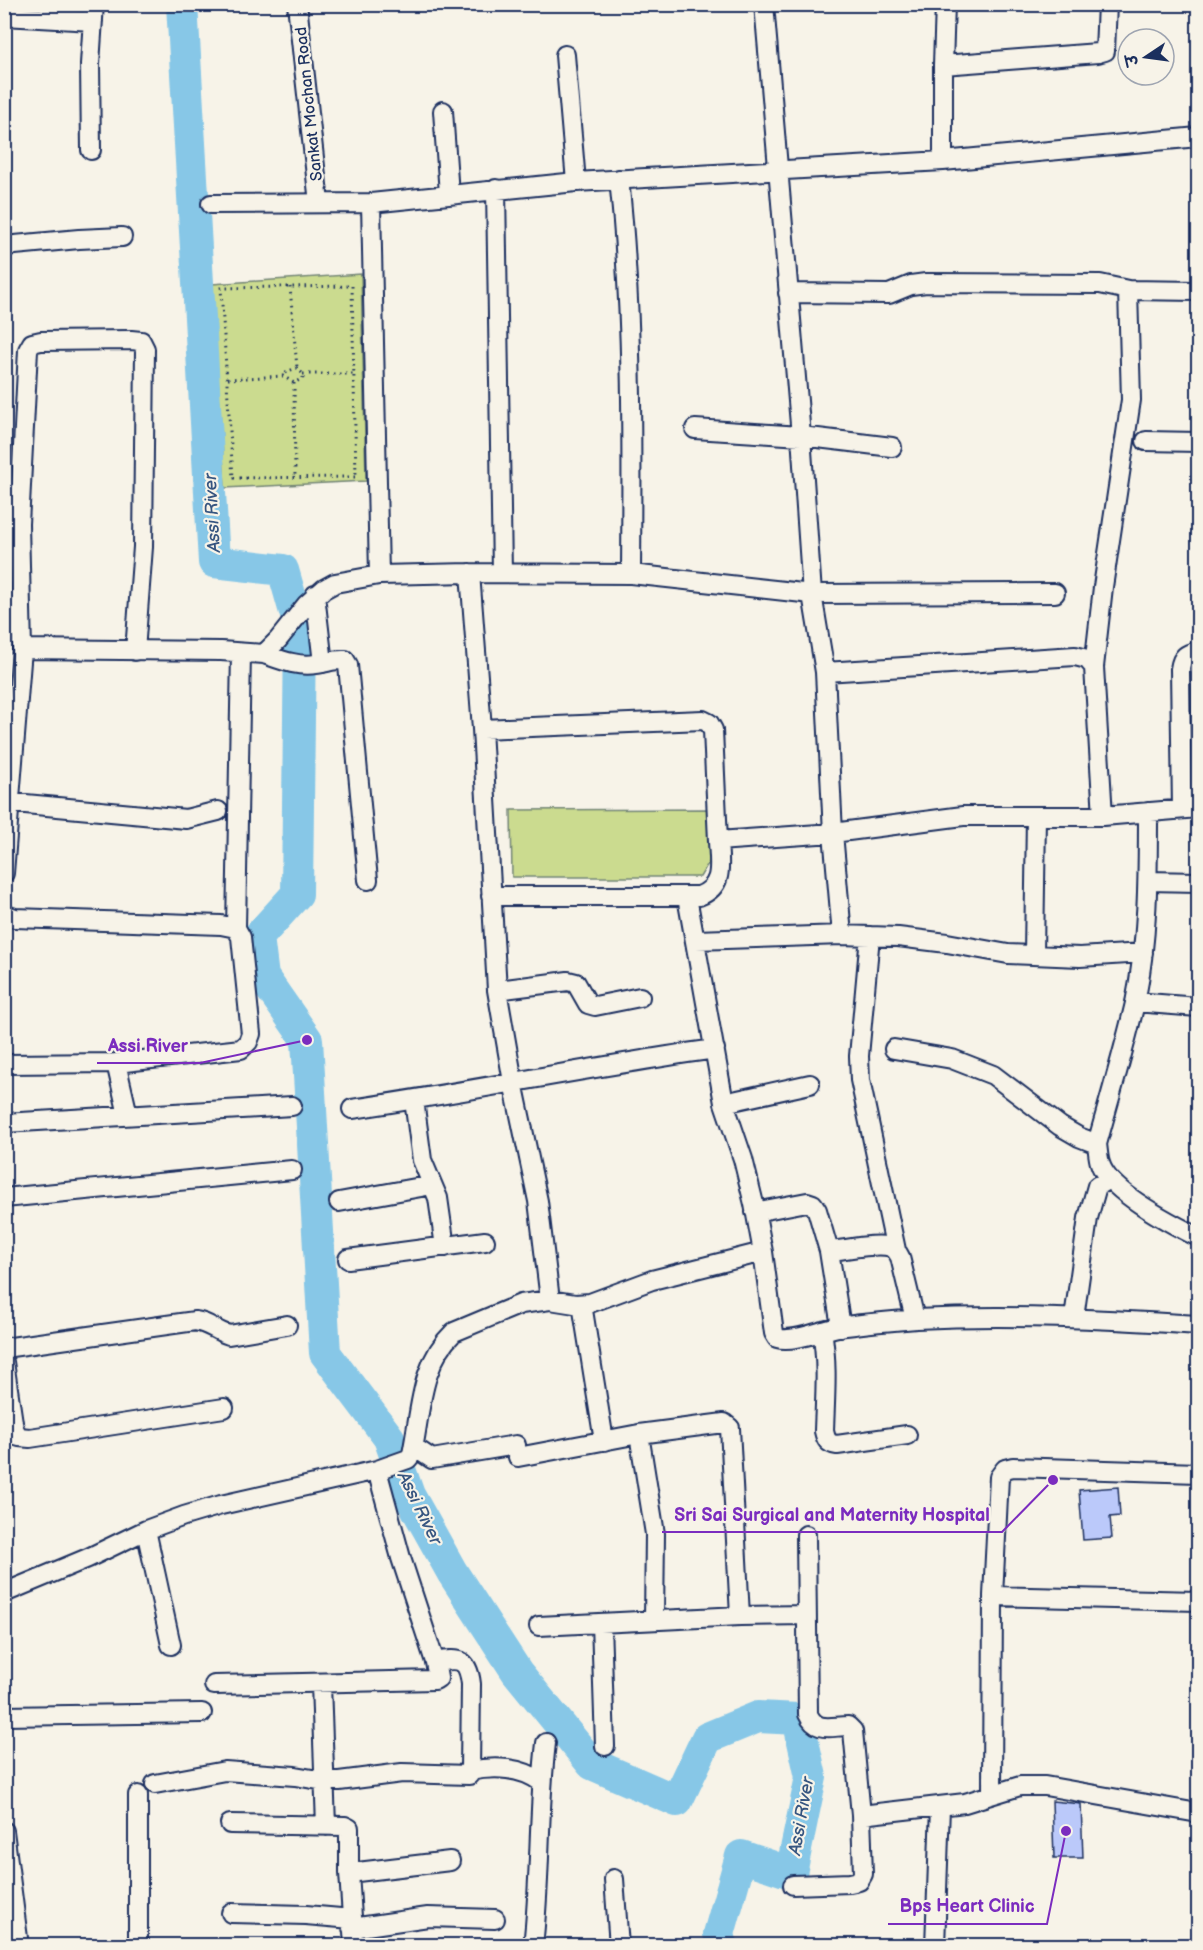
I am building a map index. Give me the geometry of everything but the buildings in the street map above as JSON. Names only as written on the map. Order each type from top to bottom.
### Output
[{"type":"street","name":"Sankat Mochan Road","points":[[297,4],[319,202]]},
{"type":"street","points":[[764,4],[801,436],[812,594],[825,672],[833,833],[842,935]]},
{"type":"street","points":[[943,161],[945,4]]},
{"type":"street","points":[[943,64],[1105,51],[1107,4]]},
{"type":"street","points":[[4,16],[94,13],[90,94],[91,150]]},
{"type":"street","points":[[565,55],[576,182]]},
{"type":"street","points":[[443,111],[449,194]]},
{"type":"street","points":[[211,204],[370,203],[576,182],[943,161],[1198,137]]},
{"type":"street","points":[[619,179],[627,259],[632,388],[631,574]]},
{"type":"street","points":[[496,189],[502,573]]},
{"type":"street","points":[[370,203],[379,575]]},
{"type":"street","points":[[4,246],[122,237]]},
{"type":"street","points":[[788,293],[889,294],[926,282],[1100,284],[1128,290],[1198,291]]},
{"type":"street","points":[[1103,816],[1094,667],[1102,587],[1131,400],[1128,290]]},
{"type":"street","points":[[4,873],[11,714],[22,648],[12,523],[28,350],[32,343],[41,341],[141,341],[145,349],[143,547],[135,651]]},
{"type":"street","points":[[695,429],[801,436],[892,447]]},
{"type":"street","points":[[1146,441],[1198,442]]},
{"type":"street","points":[[470,573],[482,729],[497,990],[513,1082],[538,1201],[550,1300]]},
{"type":"street","points":[[264,654],[310,600],[335,583],[379,575],[631,574],[812,594],[1055,593]]},
{"type":"street","points":[[310,600],[319,664]]},
{"type":"street","points":[[22,648],[264,654],[287,663],[319,664],[338,659],[345,660],[348,665],[368,880]]},
{"type":"street","points":[[718,841],[833,833],[963,816],[1103,816],[1190,809],[1180,669],[1182,659],[1186,654],[1198,651]]},
{"type":"street","points":[[4,1064],[116,1063],[241,1049],[248,1042],[251,1034],[241,937],[236,928],[241,653]]},
{"type":"street","points":[[825,672],[1075,656],[1087,659],[1094,667]]},
{"type":"street","points":[[482,729],[703,720],[709,723],[713,730],[719,868],[717,883],[708,892],[699,896],[687,897],[492,896]]},
{"type":"street","points":[[8,802],[186,819],[218,811]]},
{"type":"street","points":[[1148,812],[1148,881],[1143,953],[1135,1002],[1097,1144],[1100,1164],[1109,1179],[1128,1196],[1198,1237]]},
{"type":"street","points":[[1034,954],[1036,816]]},
{"type":"street","points":[[1148,881],[1198,882]]},
{"type":"street","points":[[687,897],[724,1103],[743,1159],[755,1212],[774,1333],[777,1338],[790,1339],[841,1327],[915,1319],[1074,1318],[1198,1325]]},
{"type":"street","points":[[4,914],[15,918],[222,925],[236,928]]},
{"type":"street","points":[[696,940],[842,935],[947,943],[1008,954],[1080,957],[1143,953]]},
{"type":"street","points":[[870,936],[859,1056],[860,1080],[896,1250],[900,1257],[915,1319]]},
{"type":"street","points":[[497,990],[568,981],[576,983],[588,1004],[595,1006],[640,997]]},
{"type":"street","points":[[1135,1002],[1198,1007]]},
{"type":"street","points":[[352,1109],[715,1049]]},
{"type":"street","points":[[894,1049],[952,1059],[993,1075],[1060,1126],[1097,1144]]},
{"type":"street","points":[[116,1063],[128,1114]]},
{"type":"street","points":[[724,1103],[810,1084]]},
{"type":"street","points":[[414,1100],[422,1160],[438,1198],[445,1247]]},
{"type":"street","points":[[4,1123],[292,1106]]},
{"type":"street","points":[[4,1198],[292,1170]]},
{"type":"street","points":[[1074,1318],[1088,1218],[1097,1186],[1109,1179]]},
{"type":"street","points":[[339,1202],[432,1185]]},
{"type":"street","points":[[755,1212],[807,1203],[813,1204],[817,1210],[829,1251],[841,1327]]},
{"type":"street","points":[[348,1259],[485,1240]]},
{"type":"street","points":[[829,1251],[880,1246],[890,1246],[896,1250]]},
{"type":"street","points":[[411,1453],[426,1378],[448,1338],[454,1332],[521,1304],[550,1300],[582,1304],[652,1280],[763,1252]]},
{"type":"street","points":[[582,1304],[604,1441]]},
{"type":"street","points":[[4,1348],[195,1321],[206,1322],[220,1333],[229,1335],[287,1326]]},
{"type":"street","points":[[822,1331],[826,1374],[824,1431],[826,1440],[837,1445],[907,1435]]},
{"type":"street","points":[[4,1362],[14,1429],[19,1437],[30,1438],[224,1408]]},
{"type":"street","points":[[4,1593],[88,1558],[146,1530],[221,1505],[381,1469],[411,1453],[432,1459],[517,1451],[724,1423],[730,1428],[740,1616]]},
{"type":"street","points":[[639,1434],[655,1534],[654,1620]]},
{"type":"street","points":[[992,1793],[993,1596],[999,1477],[1005,1469],[1014,1467],[1198,1473]]},
{"type":"street","points":[[214,1685],[321,1684],[435,1680],[438,1678],[435,1662],[401,1558],[381,1469]]},
{"type":"street","points":[[146,1530],[171,1645]]},
{"type":"street","points":[[793,1885],[850,1883],[860,1881],[863,1874],[854,1731],[848,1726],[819,1727],[812,1723],[808,1714],[806,1535]]},
{"type":"street","points":[[993,1596],[1198,1601]]},
{"type":"street","points":[[539,1626],[806,1615]]},
{"type":"street","points":[[601,1623],[605,1746]]},
{"type":"street","points":[[435,1662],[460,1660],[469,1671],[471,1684],[470,1772]]},
{"type":"street","points":[[321,1684],[326,1826]]},
{"type":"street","points":[[4,1716],[202,1713]]},
{"type":"street","points":[[533,1946],[540,1865],[541,1782],[546,1743]]},
{"type":"street","points":[[155,1784],[225,1771],[339,1782],[402,1773],[468,1775],[470,1772],[479,1770],[518,1769],[541,1782]]},
{"type":"street","points":[[861,1815],[965,1803],[1020,1786],[1045,1786],[1198,1813]]},
{"type":"street","points":[[138,1795],[138,1946]]},
{"type":"street","points":[[935,1946],[940,1807]]},
{"type":"street","points":[[230,1824],[345,1826],[349,1828],[353,1931]]},
{"type":"street","points":[[4,1831],[19,1946]]},
{"type":"street","points":[[349,1873],[450,1861]]},
{"type":"street","points":[[614,1879],[619,1946]]},
{"type":"street","points":[[231,1912],[306,1915],[353,1931],[428,1917],[495,1919]]},
{"type":"path","points":[[352,286],[356,477],[233,478],[221,288],[290,287],[352,286]]},
{"type":"path","points":[[290,287],[297,368],[303,374],[353,374]]},
{"type":"path","points":[[283,376],[288,371],[297,368]]},
{"type":"path","points":[[294,383],[303,378],[303,374]]},
{"type":"path","points":[[228,379],[283,376],[294,383]]},
{"type":"path","points":[[294,383],[296,478]]},
{"type":"green space","points":[[361,274],[366,481],[225,488],[212,284]]},
{"type":"green space","points":[[709,809],[712,857],[700,877],[512,877],[511,810]]},
{"type":"waterway","name":"Assi River","points":[[182,4],[214,562],[283,570],[300,630],[297,894],[258,937],[263,977],[307,1040],[325,1353],[389,1438],[409,1495],[452,1572],[517,1672],[592,1764],[677,1801],[707,1738],[758,1717],[798,1719],[811,1777],[791,1873],[741,1856],[719,1934],[722,1946]]},
{"type":"place","name":"Assi River","points":[[307,1040]]},
{"type":"place","name":"Sri Sai Surgical and Maternity Hospital","points":[[1053,1480]]},
{"type":"place","name":"Bps Heart Clinic","points":[[1066,1831]]}]
